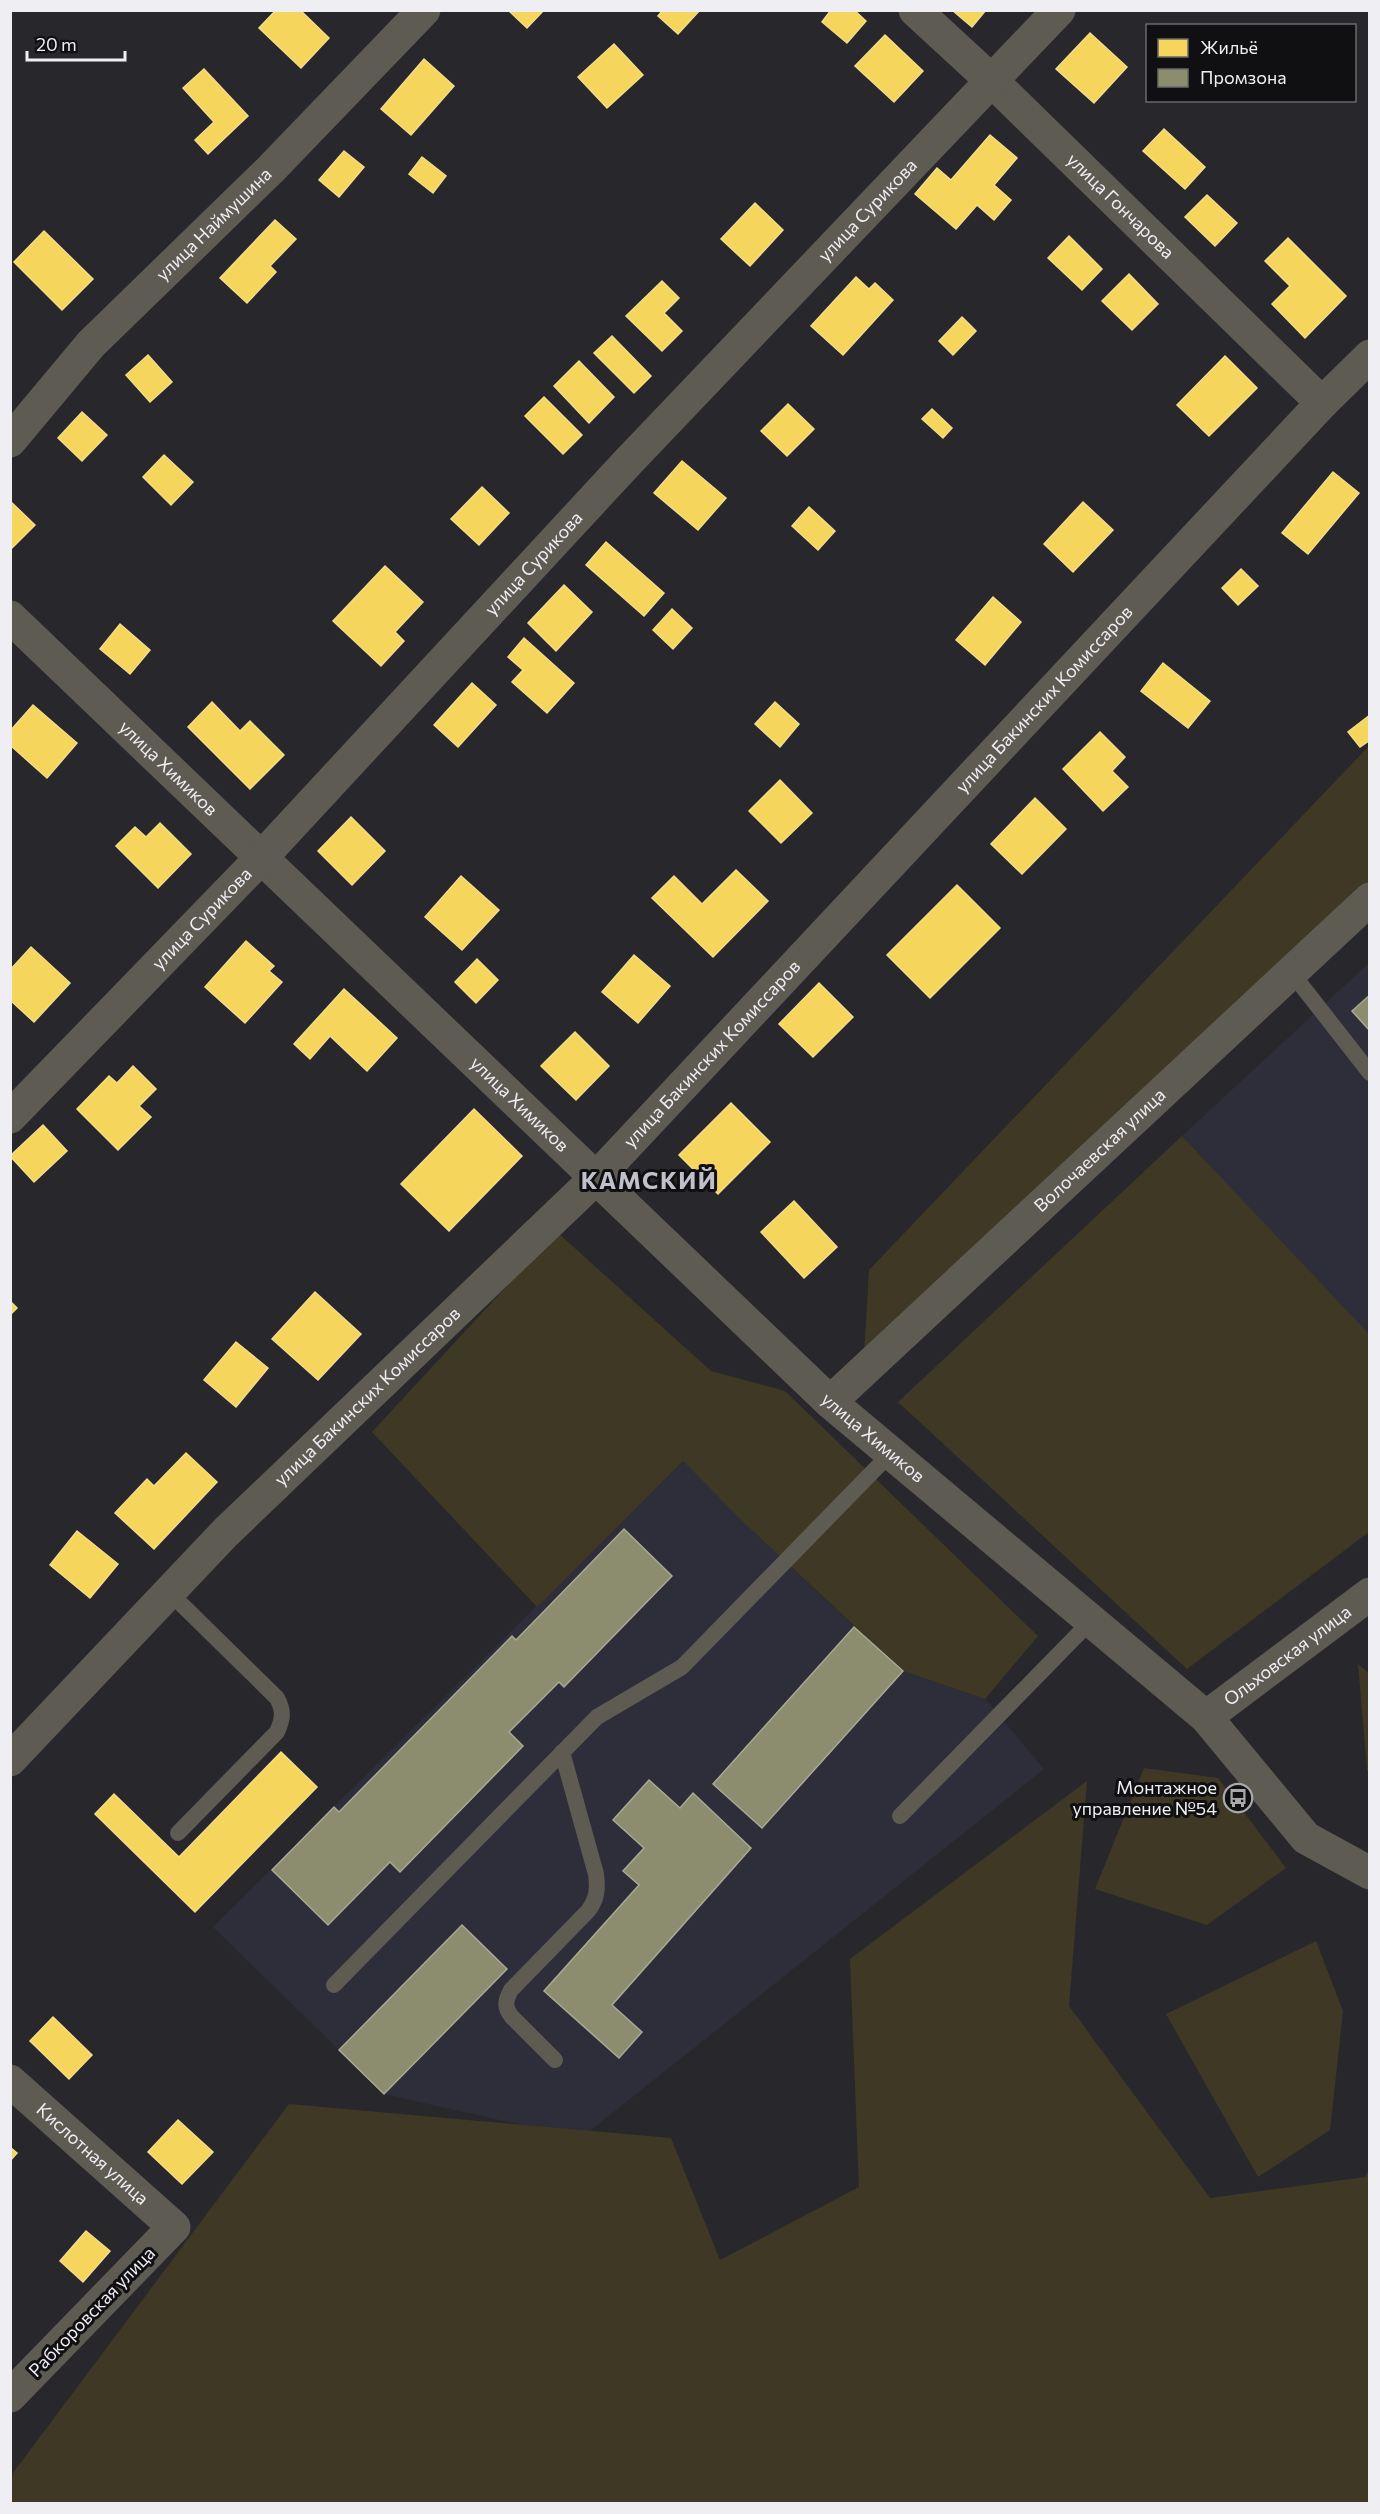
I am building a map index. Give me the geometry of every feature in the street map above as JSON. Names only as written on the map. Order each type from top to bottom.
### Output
[{"type":"street","name":"улица Наймушина","points":[[10,441],[91,344],[270,170],[424,10]]},
{"type":"street","name":"улица Гончарова","points":[[915,10],[992,81],[1322,403]]},
{"type":"street","name":"улица Сурикова","points":[[10,1117],[261,858],[627,463],[1059,10]]},
{"type":"street","name":"улица Бакинских Комиссаров","points":[[10,1760],[226,1532],[596,1178],[1322,403],[1370,356]]},
{"type":"street","name":"улица Химиков","points":[[10,617],[830,1402],[1206,1717],[1306,1838],[1370,1873]]},
{"type":"street","name":"Волочаевская улица","points":[[830,1402],[1370,899]]},
{"type":"street","name":"Ольховская улица","points":[[1206,1717],[1370,1594]]},
{"type":"street","name":"Кислотная улица","points":[[10,2081],[174,2227]]},
{"type":"street","name":"Рабкоровская улица","points":[[10,2396],[174,2227]]},
{"type":"lane","points":[[1291,972],[1370,1073]]},
{"type":"lane","points":[[334,1985],[597,1717],[682,1667],[891,1453]]},
{"type":"lane","points":[[169,1592],[278,1698],[282,1707],[282,1721],[277,1732],[178,1833]]},
{"type":"lane","points":[[900,1816],[1091,1621]]},
{"type":"lane","points":[[555,2060],[506,2010],[505,2000],[511,1990],[595,1901],[598,1887],[596,1874],[562,1752]]},
{"type":"shaded area","points":[[1369,746],[1369,883],[864,1354],[869,1270]]},
{"type":"shaded area","points":[[1369,963],[1369,1335],[1182,1136]]},
{"type":"shaded area","points":[[1182,1136],[1370,1335],[1369,1532],[1187,1669],[898,1402]]},
{"type":"shaded area","points":[[557,1232],[711,1371],[785,1391],[1038,1636],[985,1699],[903,1671],[742,1521],[683,1461],[537,1607],[372,1432]]},
{"type":"shaded area","points":[[683,1461],[742,1521],[902,1671],[985,1699],[1044,1769],[581,2138],[384,2094],[213,1927]]},
{"type":"shaded area","points":[[1358,1664],[1369,1673],[1369,1773],[1367,1770]]},
{"type":"shaded area","points":[[1144,1768],[1218,1778],[1286,1868],[1207,1925],[1095,1889]]},
{"type":"shaded area","points":[[1087,1781],[1069,2006],[1210,2198],[1365,2177],[1369,2169],[1369,2503],[11,2503],[13,2473],[289,2104],[671,2138],[720,2260],[859,2187],[850,1959]]},
{"type":"shaded area","points":[[1316,1941],[1343,2011],[1330,2130],[1258,2177],[1166,2014]]},
{"type":"building: Жильё","points":[[276,10],[300,10],[329,38],[301,68],[259,28]]},
{"type":"building: Жильё","points":[[508,10],[544,10],[527,28]]},
{"type":"building: Жильё","points":[[663,10],[700,10],[678,34],[658,16]]},
{"type":"building: Жильё","points":[[831,10],[854,10],[866,21],[847,43],[822,22]]},
{"type":"building: Жильё","points":[[952,10],[986,10],[972,27]]},
{"type":"building: Жильё","points":[[1090,33],[1127,67],[1094,103],[1056,69]]},
{"type":"building: Жильё","points":[[885,35],[923,71],[894,102],[855,66]]},
{"type":"building: Жильё","points":[[614,44],[643,75],[607,108],[578,77]]},
{"type":"building: Жильё","points":[[424,59],[454,86],[411,135],[381,109]]},
{"type":"building: Жильё","points":[[204,69],[248,116],[208,154],[195,140],[214,122],[183,88]]},
{"type":"building: Жильё","points":[[1164,129],[1205,167],[1185,189],[1143,151]]},
{"type":"building: Жильё","points":[[990,135],[1017,158],[994,185],[1011,200],[994,220],[977,205],[956,229],[915,194],[937,168],[951,180]]},
{"type":"building: Жильё","points":[[344,151],[364,167],[339,197],[319,180]]},
{"type":"building: Жильё","points":[[422,157],[446,176],[433,193],[409,174]]},
{"type":"building: Жильё","points":[[1207,195],[1237,223],[1215,246],[1185,217]]},
{"type":"building: Жильё","points":[[755,203],[783,230],[750,266],[721,239]]},
{"type":"building: Жильё","points":[[275,220],[296,239],[270,266],[276,272],[247,303],[220,278]]},
{"type":"building: Жильё","points":[[44,231],[93,279],[62,310],[14,262]]},
{"type":"building: Жильё","points":[[1069,236],[1102,269],[1082,290],[1048,258]]},
{"type":"building: Жильё","points":[[1288,238],[1346,296],[1305,338],[1272,304],[1290,286],[1265,261]]},
{"type":"building: Жильё","points":[[1129,274],[1158,304],[1132,330],[1102,301]]},
{"type":"building: Жильё","points":[[856,277],[869,289],[875,283],[893,300],[843,355],[811,326]]},
{"type":"building: Жильё","points":[[662,281],[679,298],[664,313],[682,331],[662,351],[626,316]]},
{"type":"building: Жильё","points":[[962,317],[976,331],[953,355],[939,341]]},
{"type":"building: Жильё","points":[[612,336],[651,376],[634,393],[594,353]]},
{"type":"building: Жильё","points":[[148,355],[172,382],[150,402],[126,375]]},
{"type":"building: Жильё","points":[[1225,356],[1257,388],[1209,436],[1177,405]]},
{"type":"building: Жильё","points":[[579,361],[614,397],[589,423],[554,386]]},
{"type":"building: Жильё","points":[[544,397],[582,435],[563,454],[525,416]]},
{"type":"building: Жильё","points":[[788,404],[814,429],[787,456],[761,431]]},
{"type":"building: Жильё","points":[[932,409],[952,428],[943,438],[922,419]]},
{"type":"building: Жильё","points":[[82,412],[107,435],[82,461],[58,438]]},
{"type":"building: Жильё","points":[[164,455],[193,482],[171,505],[143,477]]},
{"type":"building: Жильё","points":[[682,461],[726,498],[698,530],[654,493]]},
{"type":"building: Жильё","points":[[1333,472],[1359,493],[1308,554],[1282,533]]},
{"type":"building: Жильё","points":[[482,487],[509,513],[479,545],[451,519]]},
{"type":"building: Жильё","points":[[10,501],[35,525],[10,550]]},
{"type":"building: Жильё","points":[[1083,502],[1113,530],[1073,572],[1044,544]]},
{"type":"building: Жильё","points":[[809,507],[835,531],[818,550],[792,526]]},
{"type":"building: Жильё","points":[[606,542],[664,593],[644,616],[586,565]]},
{"type":"building: Жильё","points":[[385,566],[423,602],[395,632],[404,641],[381,666],[333,621]]},
{"type":"building: Жильё","points":[[1241,569],[1258,586],[1238,605],[1222,588]]},
{"type":"building: Жильё","points":[[564,585],[592,612],[556,651],[528,623]]},
{"type":"building: Жильё","points":[[993,597],[1021,622],[985,665],[956,640]]},
{"type":"building: Жильё","points":[[672,609],[692,628],[673,649],[653,630]]},
{"type":"building: Жильё","points":[[120,624],[150,650],[130,674],[100,649]]},
{"type":"building: Жильё","points":[[524,638],[574,683],[547,713],[512,682],[523,670],[508,657]]},
{"type":"building: Жильё","points":[[1163,663],[1210,701],[1188,728],[1141,691]]},
{"type":"building: Жильё","points":[[472,683],[496,705],[458,747],[434,725]]},
{"type":"building: Жильё","points":[[212,702],[240,731],[250,721],[284,755],[250,789],[188,727]]},
{"type":"building: Жильё","points":[[775,702],[799,724],[780,747],[755,724]]},
{"type":"building: Жильё","points":[[33,705],[77,743],[47,778],[10,745],[10,731]]},
{"type":"building: Жильё","points":[[1370,715],[1370,740],[1360,747],[1348,732]]},
{"type":"building: Жильё","points":[[1100,732],[1125,757],[1112,771],[1128,787],[1103,811],[1063,769]]},
{"type":"building: Жильё","points":[[780,780],[812,813],[781,843],[749,811]]},
{"type":"building: Жильё","points":[[1035,798],[1066,829],[1022,874],[991,844]]},
{"type":"building: Жильё","points":[[351,817],[385,851],[352,885],[318,851]]},
{"type":"building: Жильё","points":[[160,823],[191,854],[158,888],[116,846],[135,827],[146,837]]},
{"type":"building: Жильё","points":[[736,870],[768,901],[713,957],[652,898],[674,876],[702,904]]},
{"type":"building: Жильё","points":[[461,876],[499,910],[462,950],[425,917]]},
{"type":"building: Жильё","points":[[957,885],[1000,928],[930,998],[887,955]]},
{"type":"building: Жильё","points":[[246,941],[274,966],[269,971],[282,982],[245,1023],[205,987]]},
{"type":"building: Жильё","points":[[31,947],[70,983],[34,1022],[10,1000],[10,970]]},
{"type":"building: Жильё","points":[[634,955],[670,986],[638,1023],[602,992]]},
{"type":"building: Жильё","points":[[477,959],[498,980],[476,1003],[455,982]]},
{"type":"building: Жильё","points":[[819,983],[853,1017],[813,1057],[779,1024]]},
{"type":"building: Жильё","points":[[344,989],[397,1038],[367,1071],[330,1036],[310,1059],[294,1044]]},
{"type":"building: Жильё","points":[[575,1032],[609,1066],[576,1100],[541,1066]]},
{"type":"building: Жильё","points":[[133,1066],[156,1089],[139,1106],[151,1117],[118,1150],[77,1109],[109,1076],[117,1083]]},
{"type":"building: Жильё","points":[[731,1103],[770,1142],[718,1194],[679,1155]]},
{"type":"building: Жильё","points":[[474,1109],[522,1156],[449,1231],[401,1184]]},
{"type":"building: Жильё","points":[[43,1125],[67,1151],[34,1182],[10,1156]]},
{"type":"building: Жильё","points":[[794,1201],[837,1247],[804,1278],[761,1232]]},
{"type":"building: Жильё","points":[[315,1292],[361,1334],[318,1380],[272,1339]]},
{"type":"building: Жильё","points":[[10,1301],[17,1308],[10,1315]]},
{"type":"building: Жильё","points":[[236,1342],[268,1368],[236,1407],[204,1380]]},
{"type":"building: Жильё","points":[[186,1453],[217,1482],[154,1549],[115,1513],[147,1479],[154,1486]]},
{"type":"building: Жильё","points":[[77,1531],[118,1564],[90,1598],[50,1565]]},
{"type":"building: Жильё","points":[[281,1752],[317,1787],[195,1912],[95,1814],[114,1794],[179,1857]]},
{"type":"building: Жильё","points":[[53,2017],[92,2055],[69,2079],[30,2041]]},
{"type":"building: Жильё","points":[[178,2120],[213,2152],[182,2184],[148,2152]]},
{"type":"building: Жильё","points":[[10,2147],[17,2153],[10,2161]]},
{"type":"building: Жильё","points":[[86,2231],[110,2251],[83,2282],[60,2261]]},
{"type":"building: Промзона","points":[[1370,995],[1370,1031],[1352,1011]]},
{"type":"building: Промзона","points":[[624,1529],[672,1576],[564,1687],[559,1682],[509,1732],[523,1746],[400,1872],[390,1862],[328,1925],[272,1870],[334,1807],[339,1812],[512,1636],[516,1640]]},
{"type":"building: Промзона","points":[[854,1627],[903,1671],[762,1828],[713,1784]]},
{"type":"building: Промзона","points":[[649,1780],[680,1808],[693,1793],[751,1848],[612,2005],[642,2032],[619,2058],[544,1991],[639,1885],[623,1871],[644,1848],[613,1820]]},
{"type":"building: Промзона","points":[[462,1925],[507,1969],[384,2094],[339,2050]]},
{"type":"place","name":"Монтажное управление №54","points":[[1238,1798]]},
{"type":"district","name":"КАМСКИЙ","points":[[649,1181]]}]
